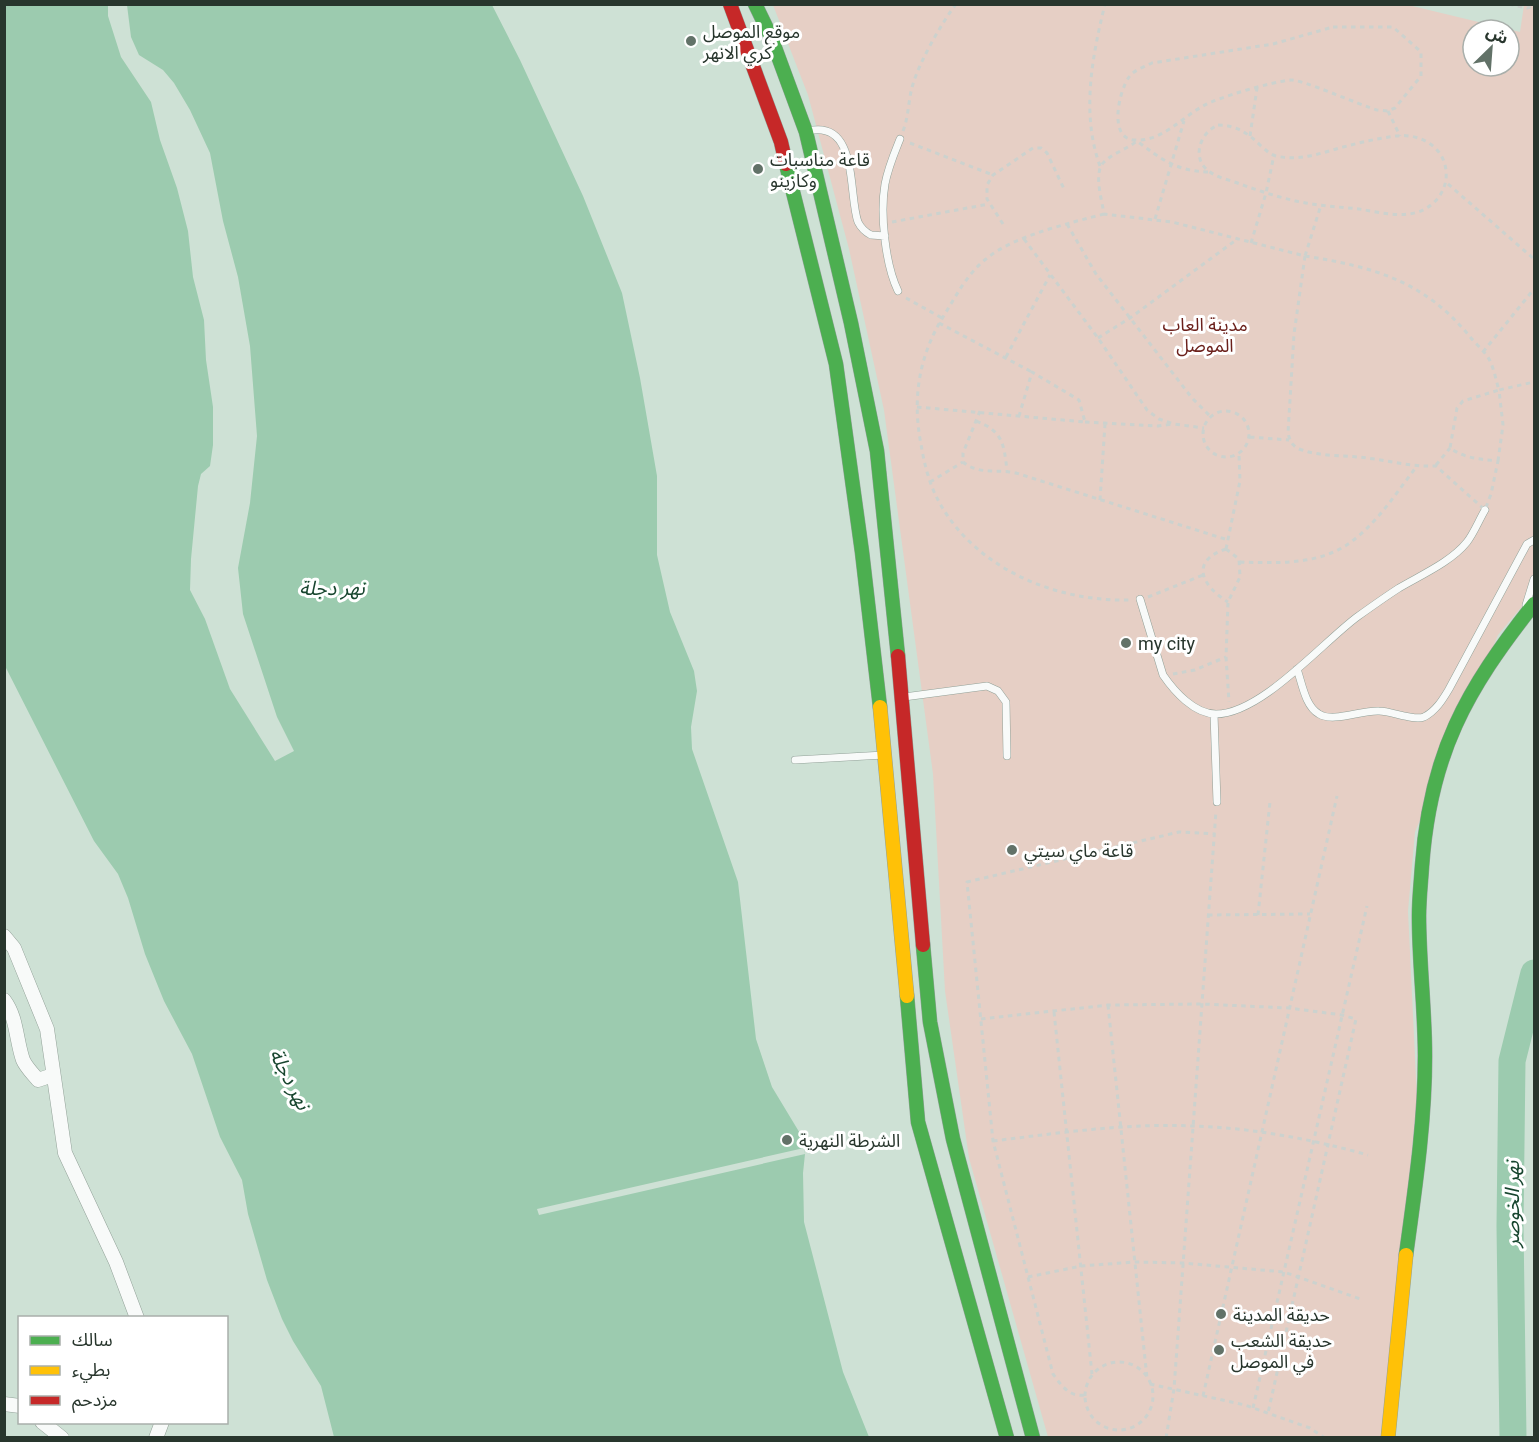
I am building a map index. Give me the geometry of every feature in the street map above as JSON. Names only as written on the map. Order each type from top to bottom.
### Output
[{"type":"main road","points":[[730,4],[781,142],[836,364],[862,552],[886,755],[918,1122],[1007,1437]]},
{"type":"main road","points":[[755,4],[771,38],[806,132],[851,323],[878,451],[930,1022],[953,1139],[1033,1437]]},
{"type":"main road","points":[[862,552],[887,549]]},
{"type":"main road","points":[[1388,1437],[1402,1289],[1417,1184],[1424,1102],[1426,1029],[1419,921],[1422,845],[1427,808],[1435,775],[1460,712],[1495,654],[1534,604]]},
{"type":"street","points":[[4,936],[14,948],[47,1029],[65,1153],[116,1262],[137,1316]]},
{"type":"street","points":[[4,1000],[9,1006],[24,1061],[38,1080],[53,1075]]},
{"type":"street","points":[[45,1424],[62,1437]]},
{"type":"lane","points":[[806,132],[813,130],[827,132],[834,135],[843,146],[849,165],[859,223],[871,235],[885,236]]},
{"type":"lane","points":[[898,291],[892,275],[885,236],[885,186],[900,139]]},
{"type":"lane","points":[[1140,600],[1162,675],[1170,685],[1189,703],[1201,710],[1214,714],[1230,712],[1257,700],[1297,669],[1356,617],[1396,590],[1438,566],[1467,542],[1485,510]]},
{"type":"lane","points":[[1297,669],[1311,707],[1322,716],[1336,717],[1379,711],[1416,718],[1425,717],[1435,709],[1449,689],[1527,544],[1534,540]]},
{"type":"lane","points":[[1522,619],[1534,579]]},
{"type":"lane","points":[[902,698],[987,686],[998,691],[1006,702],[1007,756]]},
{"type":"lane","points":[[1214,714],[1217,802]]},
{"type":"lane","points":[[795,760],[886,755]]},
{"type":"path","points":[[956,4],[918,71],[913,84],[905,128],[900,139],[993,175]]},
{"type":"path","points":[[1104,214],[1099,176],[1100,166],[1089,118],[1095,52],[1105,4]]},
{"type":"path","points":[[1509,4],[1527,8],[1534,6]]},
{"type":"path","points":[[1100,166],[1107,159],[1137,141],[1164,134],[1204,105],[1257,88],[1293,80],[1361,106],[1388,111],[1395,108],[1421,76],[1421,52],[1393,27],[1333,27],[1273,44],[1152,63],[1129,77],[1121,95],[1117,114],[1124,136],[1137,141],[1170,165],[1195,172],[1209,172],[1266,193],[1302,202],[1408,214],[1427,208],[1438,198],[1447,183],[1445,166],[1433,146],[1420,138],[1400,136],[1352,144],[1306,157],[1274,155],[1239,129],[1229,125],[1218,125],[1208,129],[1202,137],[1200,158],[1203,166],[1209,172]]},
{"type":"path","points":[[1250,136],[1257,88]]},
{"type":"path","points":[[1388,111],[1400,136]]},
{"type":"path","points":[[1155,219],[1184,119]]},
{"type":"path","points":[[1003,224],[990,204],[986,190],[993,175],[1033,148],[1041,148],[1047,153],[1065,191]]},
{"type":"path","points":[[1251,243],[1266,193],[1274,155]]},
{"type":"path","points":[[1447,183],[1534,259]]},
{"type":"path","points":[[885,224],[990,204]]},
{"type":"path","points":[[1203,575],[1140,600],[1095,599],[1067,594],[1037,584],[1005,569],[982,554],[946,514],[930,482],[918,428],[917,407],[924,356],[942,318],[964,282],[980,264],[1005,247],[1024,239],[1104,214],[1155,219],[1305,256],[1369,268],[1407,284],[1426,296],[1461,325],[1489,360],[1499,390],[1503,425],[1491,494],[1485,510],[1436,466],[1418,466],[1314,453],[1301,450],[1289,440],[1294,334],[1305,256],[1321,204]]},
{"type":"path","points":[[1067,224],[1096,274],[1192,398],[1211,417]]},
{"type":"path","points":[[1024,239],[1148,410],[1159,419],[1174,424],[1204,428]]},
{"type":"path","points":[[1098,338],[1130,318],[1236,240]]},
{"type":"path","points":[[1006,357],[1050,275]]},
{"type":"path","points":[[1483,352],[1534,290]]},
{"type":"path","points":[[898,291],[907,299],[942,318]]},
{"type":"path","points":[[939,323],[1006,357],[1078,400],[1085,422]]},
{"type":"path","points":[[1019,416],[1032,372]]},
{"type":"path","points":[[1436,466],[1450,448],[1457,408],[1463,401],[1534,382]]},
{"type":"path","points":[[917,407],[1106,424],[1158,426],[1174,424]]},
{"type":"path","points":[[963,462],[963,453],[980,411]]},
{"type":"path","points":[[1224,411],[1237,414],[1247,424],[1250,437],[1248,444],[1239,454],[1226,457],[1213,453],[1205,442],[1204,428],[1211,417],[1224,411]]},
{"type":"path","points":[[976,421],[989,426],[999,436],[1004,448],[1007,471]]},
{"type":"path","points":[[1100,500],[1106,424]]},
{"type":"path","points":[[1250,437],[1289,440]]},
{"type":"path","points":[[1450,448],[1460,455],[1473,459],[1498,460]]},
{"type":"path","points":[[1226,549],[1240,481],[1239,454]]},
{"type":"path","points":[[930,482],[963,462]]},
{"type":"path","points":[[963,462],[981,471],[1007,471],[1228,540]]},
{"type":"path","points":[[1240,562],[1306,560],[1344,547],[1363,532],[1418,466]]},
{"type":"path","points":[[1228,602],[1211,590],[1203,575],[1205,563],[1209,557],[1226,549],[1240,562],[1241,571],[1228,602],[1226,657],[1230,712]]},
{"type":"path","points":[[1162,675],[1195,670],[1226,657]]},
{"type":"path","points":[[1203,1396],[1337,796]]},
{"type":"path","points":[[1167,1437],[1174,1389],[1217,802]]},
{"type":"path","points":[[1258,915],[1270,802]]},
{"type":"path","points":[[1084,1395],[1077,1396],[1067,1391],[1053,1374],[993,1141],[967,882],[1179,832],[1215,834]]},
{"type":"path","points":[[1253,1408],[1367,906]]},
{"type":"path","points":[[1208,915],[1310,914]]},
{"type":"path","points":[[981,1019],[1107,1005],[1202,1004],[1289,1008],[1356,1019],[1268,1413]]},
{"type":"path","points":[[1107,1005],[1147,1378]]},
{"type":"path","points":[[1054,1011],[1092,1374]]},
{"type":"path","points":[[993,1141],[1120,1127],[1193,1126],[1262,1132],[1314,1140],[1368,1155]]},
{"type":"path","points":[[1028,1277],[1081,1266],[1135,1262],[1232,1266],[1284,1272],[1363,1300]]},
{"type":"path","points":[[1111,1362],[1123,1362],[1133,1365],[1147,1378],[1152,1403],[1141,1422],[1131,1428],[1120,1430],[1109,1429],[1099,1424],[1091,1416],[1084,1395],[1086,1384],[1092,1374],[1111,1362]]},
{"type":"path","points":[[1150,1384],[1253,1408],[1310,1428],[1325,1437]]},
{"type":"path","points":[[1310,1428],[1320,1437]]},
{"type":"green space","name":"مدينة العاب الموصل","points":[[1404,4],[1462,18],[1461,78],[1521,78],[1521,25],[1524,5],[1534,5],[1534,592],[1498,635],[1415,832],[1408,911],[1417,1099],[1383,1437],[1048,1437],[969,1158],[945,991],[933,774],[884,410],[849,249],[808,95],[773,5]]},
{"type":"water","name":"نهر دجلة","points":[[5,5],[492,5],[583,196],[622,293],[657,476],[657,555],[670,612],[694,671],[697,691],[691,727],[692,749],[738,882],[756,1039],[772,1087],[801,1135],[805,1154],[804,1222],[843,1372],[869,1437],[334,1437],[321,1386],[293,1341],[267,1280],[248,1214],[242,1180],[220,1137],[192,1054],[164,1001],[145,954],[128,898],[118,874],[94,841],[5,666]]},
{"type":"pier","points":[[108,5],[127,5],[131,37],[139,55],[163,70],[174,83],[190,110],[210,153],[223,221],[238,277],[250,346],[257,436],[250,503],[238,568],[243,614],[277,717],[294,751],[275,761],[230,689],[205,619],[190,590],[198,486],[201,474],[210,466],[213,445],[213,407],[206,360],[204,320],[193,277],[188,231],[177,188],[160,140],[151,102],[121,57],[108,16]]},
{"type":"pier","points":[[804,1148],[805,1154],[539,1215],[537,1209]]},
{"type":"waterway","name":"نهر الخوصر","points":[[1513,1438],[1510,1226],[1512,1061],[1534,973]]},
{"type":"traffic: fast","points":[[755,4],[771,37],[806,132],[851,323],[877,451],[898,656]]},
{"type":"traffic: fast","points":[[786,164],[836,364],[862,552],[880,707]]},
{"type":"traffic: fast","points":[[1406,1255],[1419,1156],[1425,1081],[1419,910],[1426,826],[1433,790],[1443,757],[1471,695],[1489,665],[1534,604]]},
{"type":"traffic: fast","points":[[923,945],[930,1022],[953,1139],[1033,1438]]},
{"type":"traffic: fast","points":[[907,996],[918,1122],[1007,1438]]},
{"type":"traffic: slow","points":[[880,707],[907,996]]},
{"type":"traffic: slow","points":[[1388,1438],[1406,1255]]},
{"type":"traffic: jam","points":[[730,4],[781,142],[786,164]]},
{"type":"traffic: jam","points":[[898,656],[923,945]]},
{"type":"place","name":"موقع الموصل كري الانهر","points":[[691,41]]},
{"type":"place","name":"قاعة مناسبات وكازينو","points":[[758,169]]},
{"type":"place","name":"my city","points":[[1126,643]]},
{"type":"place","name":"قاعة ماي سيتي","points":[[1012,850]]},
{"type":"place","name":"الشرطة النهرية","points":[[787,1140]]},
{"type":"place","name":"حديقة المدينة","points":[[1221,1314]]},
{"type":"place","name":"حديقة الشعب في الموصل","points":[[1219,1350]]}]
